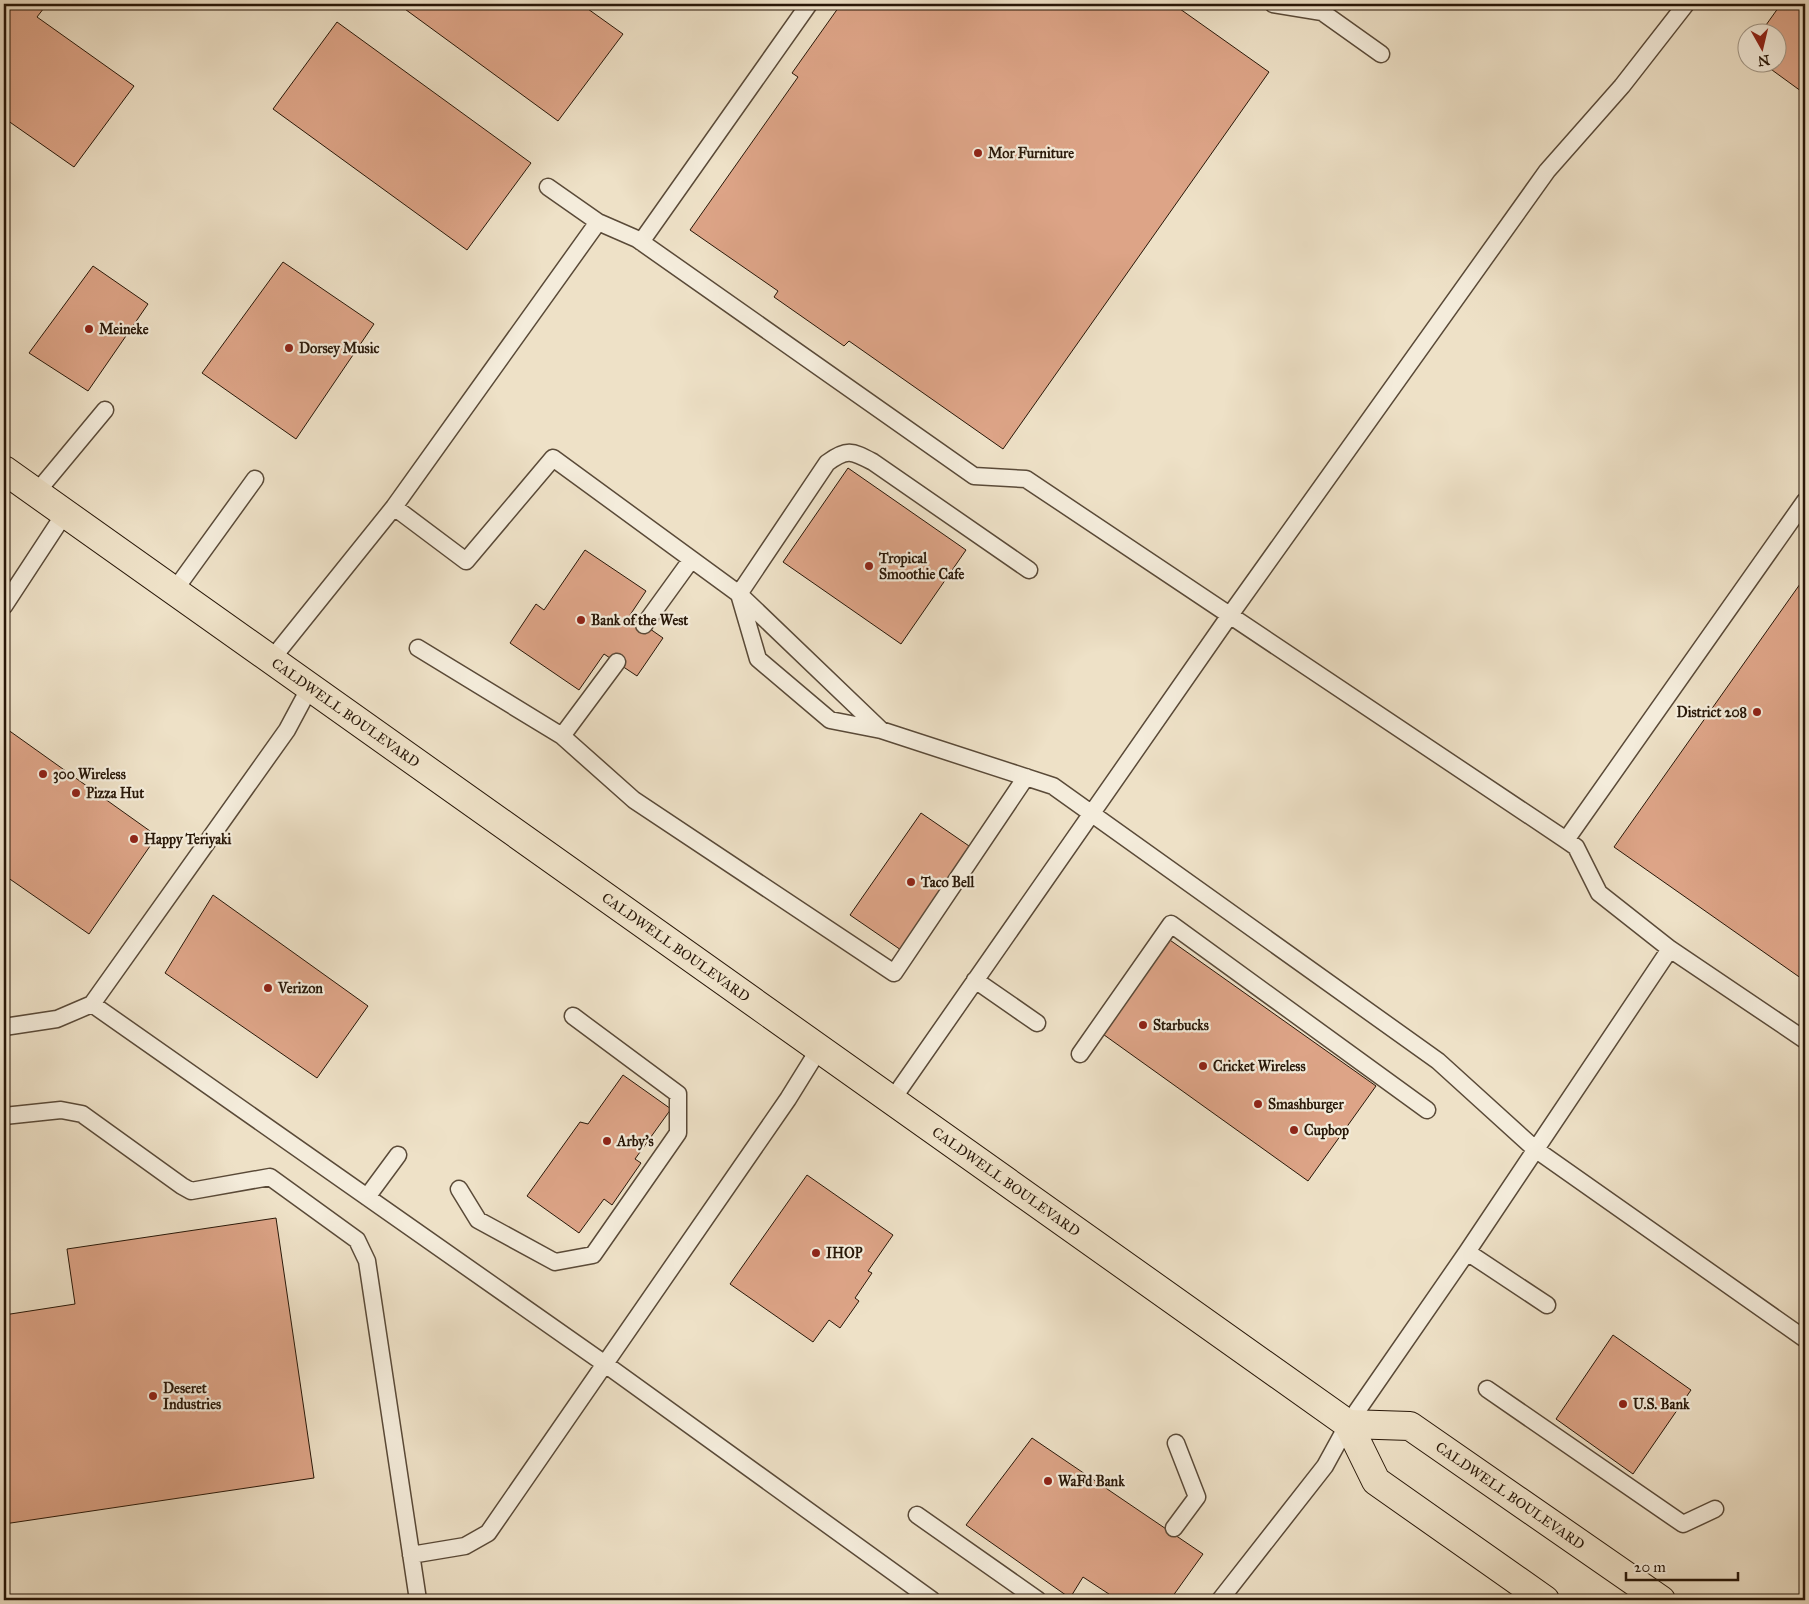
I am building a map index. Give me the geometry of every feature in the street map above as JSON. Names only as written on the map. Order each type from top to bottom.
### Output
[{"type":"main road","name":"CALDWELL BOULEVARD","points":[[4,470],[1348,1424],[1376,1481],[1545,1600]]},
{"type":"main road","name":"CALDWELL BOULEVARD","points":[[1348,1424],[1410,1426],[1661,1600]]},
{"type":"lane","points":[[641,242],[809,4]]},
{"type":"lane","points":[[1273,4],[1322,12],[1381,54]]},
{"type":"lane","points":[[892,1100],[1230,615],[1547,171],[1622,86],[1686,4]]},
{"type":"lane","points":[[548,187],[598,222],[641,242],[974,476],[1026,479],[1566,840],[1576,847],[1599,893],[1670,949],[1805,1040]]},
{"type":"lane","points":[[271,660],[394,507],[598,222]]},
{"type":"lane","points":[[36,493],[104,410]]},
{"type":"lane","points":[[739,594],[827,463],[840,453],[856,453],[873,462],[1029,570]]},
{"type":"lane","points":[[394,507],[466,561],[553,458],[739,594],[881,730]]},
{"type":"lane","points":[[174,591],[255,479]]},
{"type":"lane","points":[[1566,840],[1805,501]]},
{"type":"lane","points":[[4,606],[65,513]]},
{"type":"lane","points":[[644,625],[692,560]]},
{"type":"lane","points":[[739,594],[758,659],[830,720],[881,730],[1054,786],[1438,1060],[1536,1150],[1805,1339]]},
{"type":"lane","points":[[418,648],[562,736],[634,800],[894,973],[1026,778]]},
{"type":"lane","points":[[562,736],[616,662]]},
{"type":"lane","points":[[4,1027],[57,1019],[92,1004],[287,730],[310,688]]},
{"type":"lane","points":[[1080,1054],[1171,924],[1427,1110]]},
{"type":"lane","points":[[1220,1600],[1325,1466],[1348,1424],[1536,1150],[1670,949]]},
{"type":"lane","points":[[975,980],[1038,1023]]},
{"type":"lane","points":[[92,1004],[605,1364],[932,1600]]},
{"type":"lane","points":[[460,1189],[478,1220],[555,1262],[593,1255],[678,1132],[678,1094],[573,1016]]},
{"type":"lane","points":[[411,1555],[465,1546],[488,1533],[782,1107],[819,1049]]},
{"type":"lane","points":[[4,1116],[61,1110],[82,1114],[191,1191],[270,1177],[357,1240],[367,1261],[418,1600]]},
{"type":"lane","points":[[367,1197],[398,1155]]},
{"type":"lane","points":[[1466,1252],[1547,1305]]},
{"type":"lane","points":[[1487,1389],[1682,1524],[1715,1510]]},
{"type":"lane","points":[[1174,1528],[1197,1497],[1176,1443]]},
{"type":"lane","points":[[917,1515],[1038,1600]]},
{"type":"building","points":[[4,4],[47,4],[37,17],[134,86],[74,167],[4,118]]},
{"type":"building","points":[[398,4],[581,4],[623,34],[558,121]]},
{"type":"building","name":"Mor Furniture","points":[[841,4],[1173,4],[1269,72],[1003,449],[849,341],[844,346],[774,297],[778,291],[690,230],[798,77],[792,73]]},
{"type":"building","points":[[1781,4],[1805,4],[1805,94],[1775,72],[1786,72],[1786,22],[1768,22]]},
{"type":"building","points":[[337,22],[531,163],[467,250],[273,109]]},
{"type":"building","name":"Dorsey Music","points":[[283,262],[374,324],[296,439],[202,373]]},
{"type":"building","name":"Meineke","points":[[93,266],[148,304],[88,391],[29,353]]},
{"type":"building","points":[[848,468],[966,550],[901,644],[783,562]]},
{"type":"building","name":"Bank of the West","points":[[585,550],[646,591],[630,615],[663,638],[637,676],[604,654],[579,690],[510,643],[536,604],[544,610]]},
{"type":"building","name":"District 208","points":[[1805,577],[1805,981],[1614,847]]},
{"type":"building","points":[[4,727],[157,836],[89,934],[4,875]]},
{"type":"building","name":"Taco Bell","points":[[921,813],[972,848],[901,950],[850,915]]},
{"type":"building","points":[[213,895],[368,1006],[317,1078],[165,973]]},
{"type":"building","points":[[1167,938],[1376,1086],[1308,1181],[1100,1032]]},
{"type":"building","name":"Arby's","points":[[623,1075],[671,1109],[635,1159],[641,1163],[612,1205],[604,1199],[579,1233],[527,1196],[580,1122],[588,1124]]},
{"type":"building","name":"IHOP","points":[[807,1175],[893,1235],[868,1271],[872,1273],[855,1298],[859,1301],[840,1328],[829,1320],[813,1342],[730,1284]]},
{"type":"building","name":"Deseret Industries","points":[[276,1218],[314,1478],[4,1524],[4,1315],[75,1304],[67,1249]]},
{"type":"building","name":"U.S. Bank","points":[[1613,1335],[1691,1390],[1633,1474],[1556,1419]]},
{"type":"building","name":"WaFd Bank","points":[[1032,1438],[1203,1554],[1170,1600],[1118,1600],[1083,1577],[1070,1598],[966,1525]]},
{"type":"place","name":"Mor Furniture","points":[[978,153]]},
{"type":"place","name":"Meineke","points":[[89,329]]},
{"type":"place","name":"Dorsey Music","points":[[289,348]]},
{"type":"place","name":"Tropical Smoothie Cafe","points":[[869,566]]},
{"type":"place","name":"Bank of the West","points":[[581,620]]},
{"type":"place","name":"District 208","points":[[1757,712]]},
{"type":"place","name":"300 Wireless","points":[[43,774]]},
{"type":"place","name":"Pizza Hut","points":[[76,793]]},
{"type":"place","name":"Happy Teriyaki","points":[[134,839]]},
{"type":"place","name":"Taco Bell","points":[[911,882]]},
{"type":"place","name":"Verizon","points":[[268,988]]},
{"type":"place","name":"Starbucks","points":[[1143,1025]]},
{"type":"place","name":"Cricket Wireless","points":[[1203,1066]]},
{"type":"place","name":"Smashburger","points":[[1258,1104]]},
{"type":"place","name":"Cupbop","points":[[1294,1130]]},
{"type":"place","name":"Arby's","points":[[607,1141]]},
{"type":"place","name":"IHOP","points":[[816,1253]]},
{"type":"place","name":"Deseret Industries","points":[[153,1396]]},
{"type":"place","name":"U.S. Bank","points":[[1623,1404]]},
{"type":"place","name":"WaFd Bank","points":[[1048,1481]]}]
